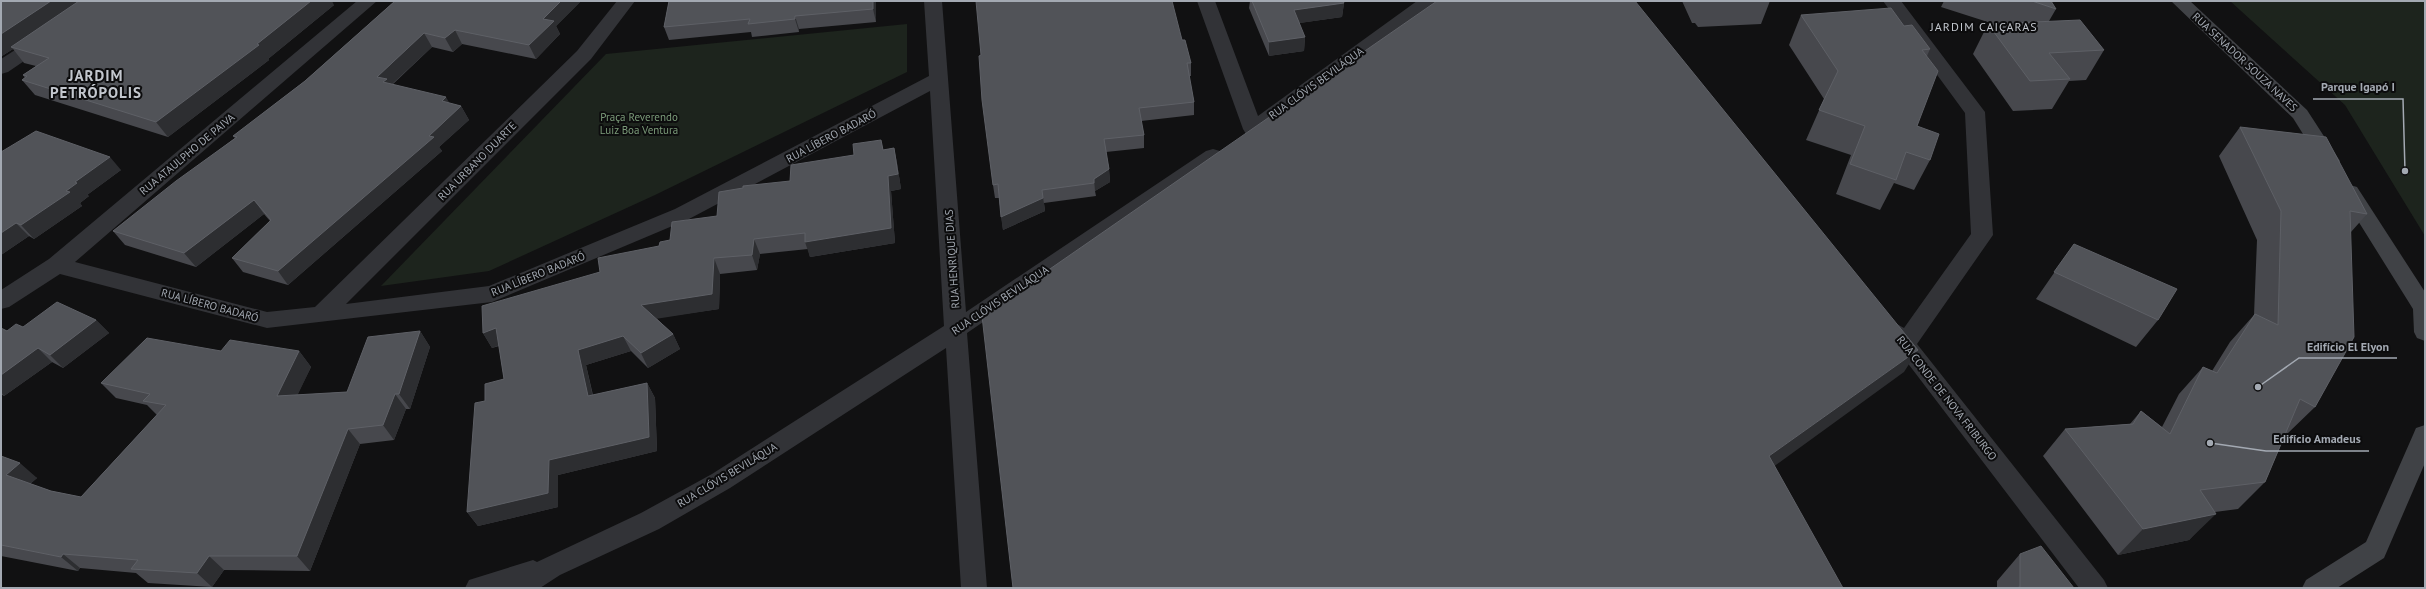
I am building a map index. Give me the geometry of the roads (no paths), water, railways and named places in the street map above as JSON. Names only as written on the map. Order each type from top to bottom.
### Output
[{"type":"main road","name":"RUA SENADOR SOUZA NAVES","points":[[2180,1],[2300,114],[2424,308],[2425,332]]},
{"type":"main road","points":[[2315,588],[2375,550],[2425,435]]},
{"type":"street","name":"RUA ATAULPHO DE PAIVA","points":[[1,301],[57,265],[368,1]]},
{"type":"street","name":"RUA URBANO DUARTE","points":[[322,315],[584,55],[626,1]]},
{"type":"street","name":"RUA HENRIQUE DIAS","points":[[933,1],[974,588]]},
{"type":"street","points":[[1206,1],[1240,138]]},
{"type":"street","name":"RUA CLÓVIS BEVILÁQUA","points":[[518,588],[551,567],[650,521],[721,481],[957,329],[1240,138],[1428,1]]},
{"type":"street","points":[[1892,1],[1975,112],[1982,235],[1905,344]]},
{"type":"street","points":[[1,68],[57,30]]},
{"type":"street","name":"RUA LÍBERO BADARÓ","points":[[57,265],[267,320],[322,315],[492,294],[682,214],[939,78]]},
{"type":"street","name":"RUA CONDE DE NOVA FRIBURGO","points":[[1880,313],[2095,588]]},
{"type":"street","name":"RUA CLÓVIS BEVILÁQUA","points":[[478,588],[551,567]]},
{"type":"place","name":"Parque Igapó I","points":[[2405,171]]},
{"type":"place","name":"Edifício El Elyon","points":[[2258,387]]},
{"type":"place","name":"Edifício Amadeus","points":[[2210,443]]},
{"type":"district","name":"JARDIM CAIÇARAS","points":[[1984,26]]},
{"type":"district","name":"JARDIM PETRÓPOLIS","points":[[96,84]]},
{"type":"park label","name":"Praça Reverendo Luiz Boa Ventura","points":[[639,123]]}]
